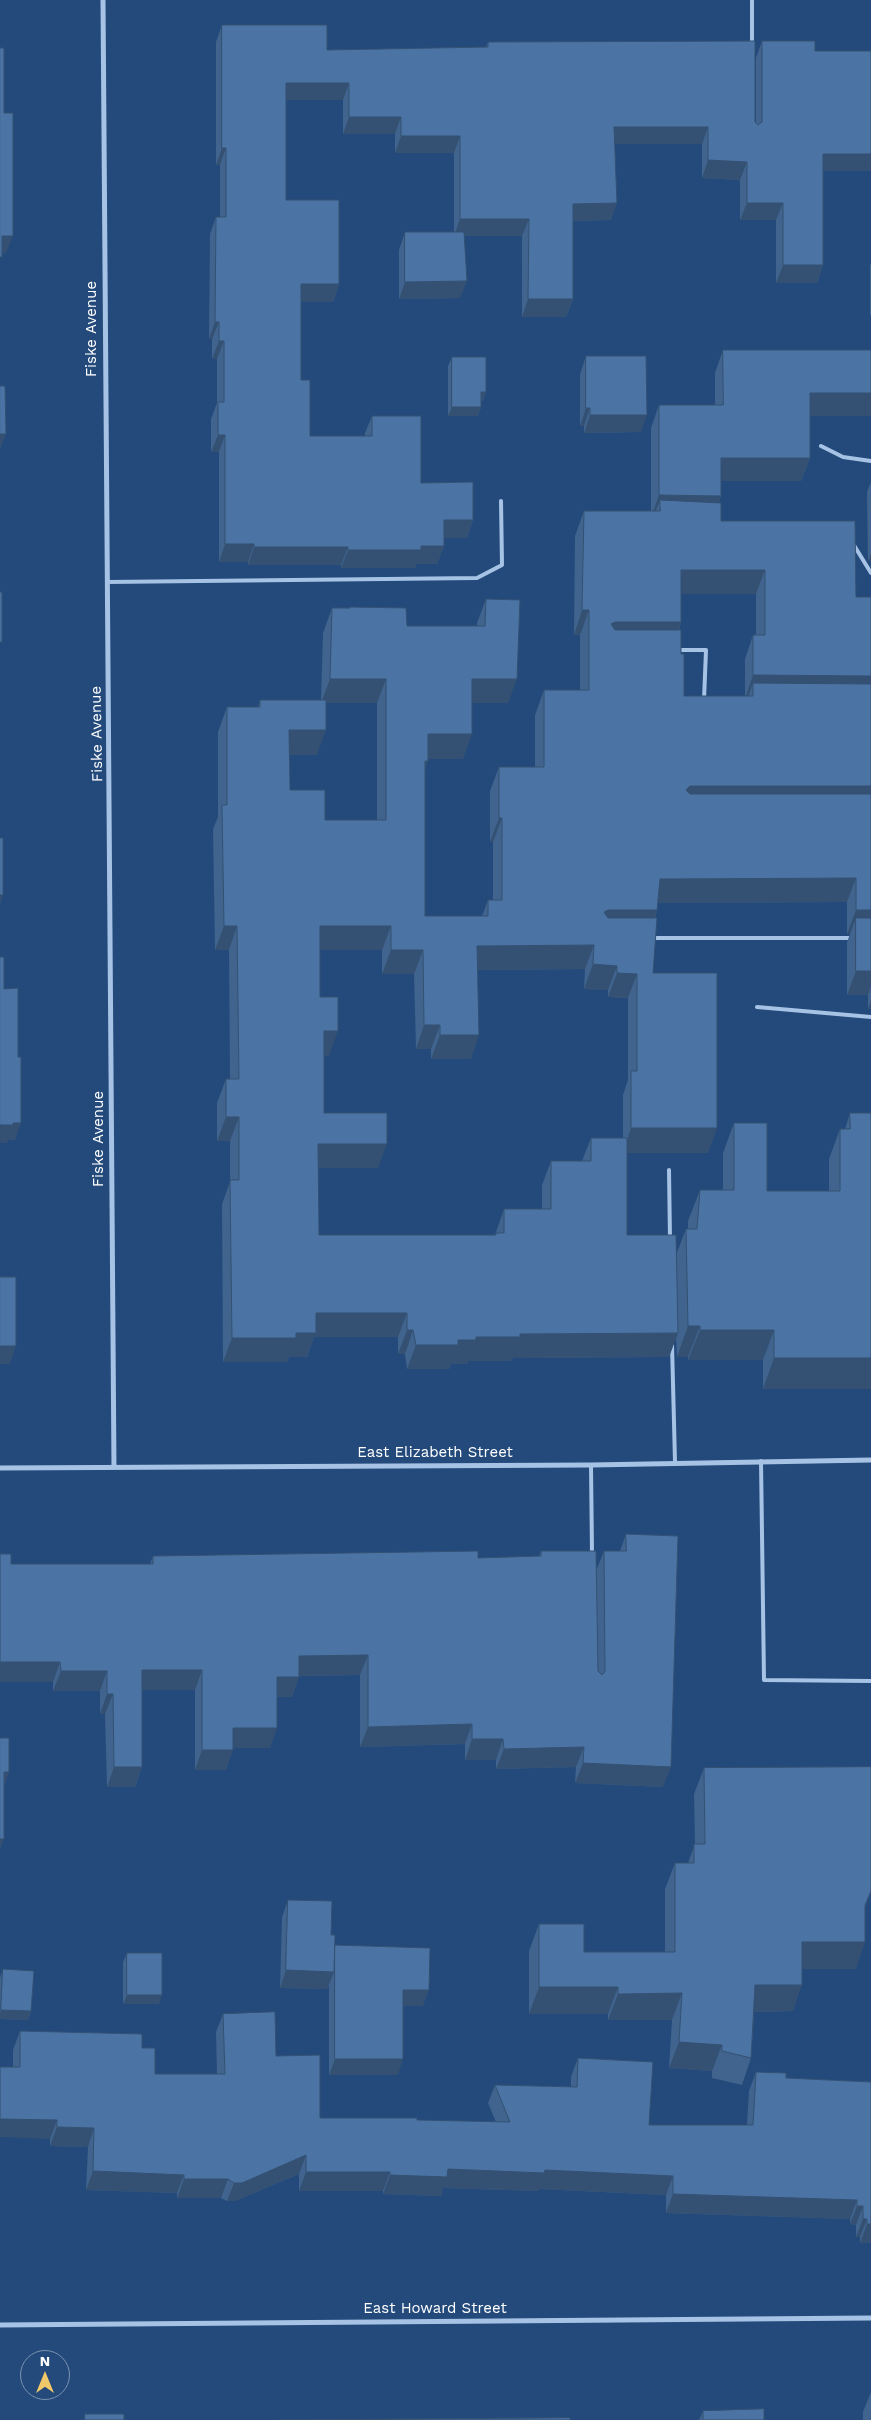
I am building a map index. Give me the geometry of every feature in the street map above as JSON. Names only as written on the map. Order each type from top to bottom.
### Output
[{"type":"street","name":"Fiske Avenue","points":[[103,0],[114,1467]]},
{"type":"street","name":"East Elizabeth Street","points":[[0,1468],[591,1465],[871,1460]]},
{"type":"street","name":"East Howard Street","points":[[0,2325],[871,2318]]},
{"type":"lane","points":[[752,0],[752,50]]},
{"type":"lane","points":[[821,446],[843,457],[871,461]]},
{"type":"lane","points":[[107,582],[477,578],[502,564],[501,501]]},
{"type":"lane","points":[[847,538],[855,544],[871,573]]},
{"type":"lane","points":[[670,650],[706,650],[704,704]]},
{"type":"lane","points":[[647,938],[861,938]]},
{"type":"lane","points":[[757,1007],[871,1017]]},
{"type":"lane","points":[[669,1170],[670,1248]]},
{"type":"lane","points":[[672,1335],[675,1462]]},
{"type":"lane","points":[[761,1461],[764,1680],[871,1681]]},
{"type":"lane","points":[[591,1465],[592,1564]]},
{"type":"building","points":[[222,25],[327,25],[327,50],[488,47],[488,42],[755,41],[755,122],[758,125],[762,122],[762,41],[815,41],[815,51],[871,51],[871,154],[823,154],[823,265],[783,265],[783,203],[747,203],[747,162],[708,160],[708,127],[614,127],[617,203],[573,204],[573,299],[528,299],[529,219],[460,219],[460,136],[401,136],[401,117],[349,117],[349,83],[286,83],[286,200],[339,200],[339,284],[301,284],[301,380],[310,380],[310,436],[372,436],[372,416],[421,416],[421,483],[473,482],[473,520],[444,520],[444,546],[421,546],[421,550],[348,550],[348,547],[254,547],[254,544],[225,544],[225,435],[218,435],[218,402],[224,402],[224,341],[219,341],[219,322],[215,322],[216,217],[226,217],[226,148],[222,148]]},
{"type":"building","points":[[0,48],[4,48],[4,113],[13,113],[13,236],[2,236],[2,257],[0,257]]},
{"type":"building","points":[[405,232],[464,232],[467,281],[405,282]]},
{"type":"building","points":[[723,350],[871,350],[871,393],[810,393],[810,458],[721,458],[721,496],[659,495],[659,405],[723,405]]},
{"type":"building","points":[[586,356],[646,356],[647,415],[590,415],[590,408],[586,408]]},
{"type":"building","points":[[452,357],[486,357],[486,392],[481,392],[481,407],[452,407]]},
{"type":"building","points":[[0,386],[5,386],[6,434],[0,434]]},
{"type":"building","points":[[660,500],[721,503],[721,521],[855,521],[856,597],[871,597],[871,676],[753,675],[753,635],[765,635],[765,570],[681,570],[681,622],[615,622],[611,624],[615,630],[681,630],[681,654],[684,654],[684,696],[753,696],[753,683],[871,684],[871,786],[690,786],[686,790],[690,794],[871,794],[871,910],[856,910],[856,878],[660,879],[657,910],[608,910],[604,912],[608,918],[657,918],[653,973],[717,973],[717,1128],[631,1128],[631,1071],[637,1071],[637,974],[617,973],[617,966],[593,964],[594,945],[477,946],[479,1035],[440,1035],[440,1025],[424,1025],[423,950],[391,950],[391,926],[320,926],[320,997],[338,997],[338,1031],[324,1031],[324,1113],[387,1113],[387,1144],[318,1144],[319,1235],[496,1235],[496,1233],[504,1233],[504,1209],[551,1209],[551,1161],[591,1161],[591,1138],[627,1138],[627,1235],[676,1235],[678,1333],[520,1334],[520,1337],[476,1337],[476,1340],[458,1340],[458,1345],[416,1345],[413,1330],[407,1330],[407,1313],[316,1313],[316,1333],[296,1333],[296,1338],[232,1338],[230,1180],[239,1180],[239,1117],[226,1117],[226,1079],[239,1079],[237,926],[224,926],[222,805],[227,805],[227,707],[260,707],[260,700],[326,700],[326,730],[289,730],[290,790],[325,790],[325,820],[386,820],[386,679],[330,679],[332,608],[406,608],[407,626],[485,626],[486,599],[520,600],[517,679],[472,679],[472,734],[428,734],[428,761],[425,761],[425,916],[488,916],[488,900],[502,900],[502,818],[499,818],[499,767],[544,767],[544,690],[589,690],[589,610],[582,610],[584,511],[660,511]]},
{"type":"building","points":[[0,592],[2,592],[2,642],[0,642]]},
{"type":"building","points":[[0,838],[3,838],[3,895],[0,895]]},
{"type":"building","points":[[856,918],[871,918],[871,971],[856,971]]},
{"type":"building","points":[[0,957],[4,957],[4,989],[18,988],[18,1057],[21,1057],[21,1123],[13,1123],[13,1125],[0,1125]]},
{"type":"building","points":[[850,1113],[871,1113],[871,1358],[774,1358],[774,1330],[700,1330],[700,1326],[688,1326],[686,1229],[697,1229],[700,1190],[734,1190],[734,1123],[767,1123],[767,1191],[840,1191],[840,1129],[850,1129]]},
{"type":"building","points":[[0,1277],[16,1277],[16,1346],[0,1346]]},
{"type":"building","points":[[626,1534],[678,1536],[671,1767],[583,1763],[584,1747],[504,1749],[503,1739],[472,1739],[472,1724],[368,1727],[368,1655],[299,1656],[299,1677],[277,1677],[277,1728],[233,1728],[233,1750],[202,1750],[202,1670],[142,1670],[142,1767],[114,1767],[113,1694],[107,1694],[107,1671],[61,1671],[60,1662],[0,1662],[0,1554],[11,1554],[11,1564],[153,1564],[153,1556],[478,1551],[478,1558],[541,1556],[541,1551],[596,1551],[598,1671],[602,1675],[605,1671],[604,1551],[626,1551]]},
{"type":"building","points":[[0,1738],[9,1738],[9,1772],[4,1772],[4,1839],[0,1839]]},
{"type":"building","points":[[871,1767],[871,1891],[865,1905],[865,1942],[802,1942],[802,1985],[755,1985],[751,2058],[722,2051],[722,2045],[679,2042],[682,1993],[618,1994],[618,1987],[539,1987],[539,1924],[584,1924],[584,1952],[675,1952],[675,1863],[694,1863],[694,1844],[705,1844],[704,1768]]},
{"type":"building","points":[[288,1900],[332,1901],[331,1935],[335,1935],[334,1972],[286,1970]]},
{"type":"building","points":[[335,1945],[430,1948],[429,1990],[403,1990],[403,2059],[335,2059]]},
{"type":"building","points":[[127,1953],[162,1953],[162,1995],[127,1995]]},
{"type":"building","points":[[3,1969],[34,1971],[31,2011],[1,2010]]},
{"type":"building","points":[[275,2012],[276,2056],[320,2055],[320,2118],[417,2118],[417,2120],[510,2122],[495,2085],[577,2087],[578,2058],[653,2062],[649,2125],[753,2125],[756,2072],[786,2073],[786,2078],[871,2082],[871,2224],[867,2224],[867,2219],[863,2219],[863,2206],[857,2206],[857,2200],[673,2194],[673,2176],[545,2170],[544,2173],[448,2169],[447,2177],[390,2175],[390,2172],[306,2172],[306,2155],[242,2183],[234,2183],[228,2179],[184,2179],[184,2175],[93,2171],[94,2128],[57,2127],[57,2120],[0,2119],[0,2067],[20,2067],[20,2031],[142,2034],[142,2048],[155,2048],[155,2074],[225,2074],[223,2014]]},
{"type":"building","points":[[764,2409],[764,2420],[703,2420],[703,2411]]},
{"type":"building","points":[[85,2414],[124,2414],[124,2420],[85,2420]]},
{"type":"building","points":[[570,2418],[570,2420],[286,2420]]}]
